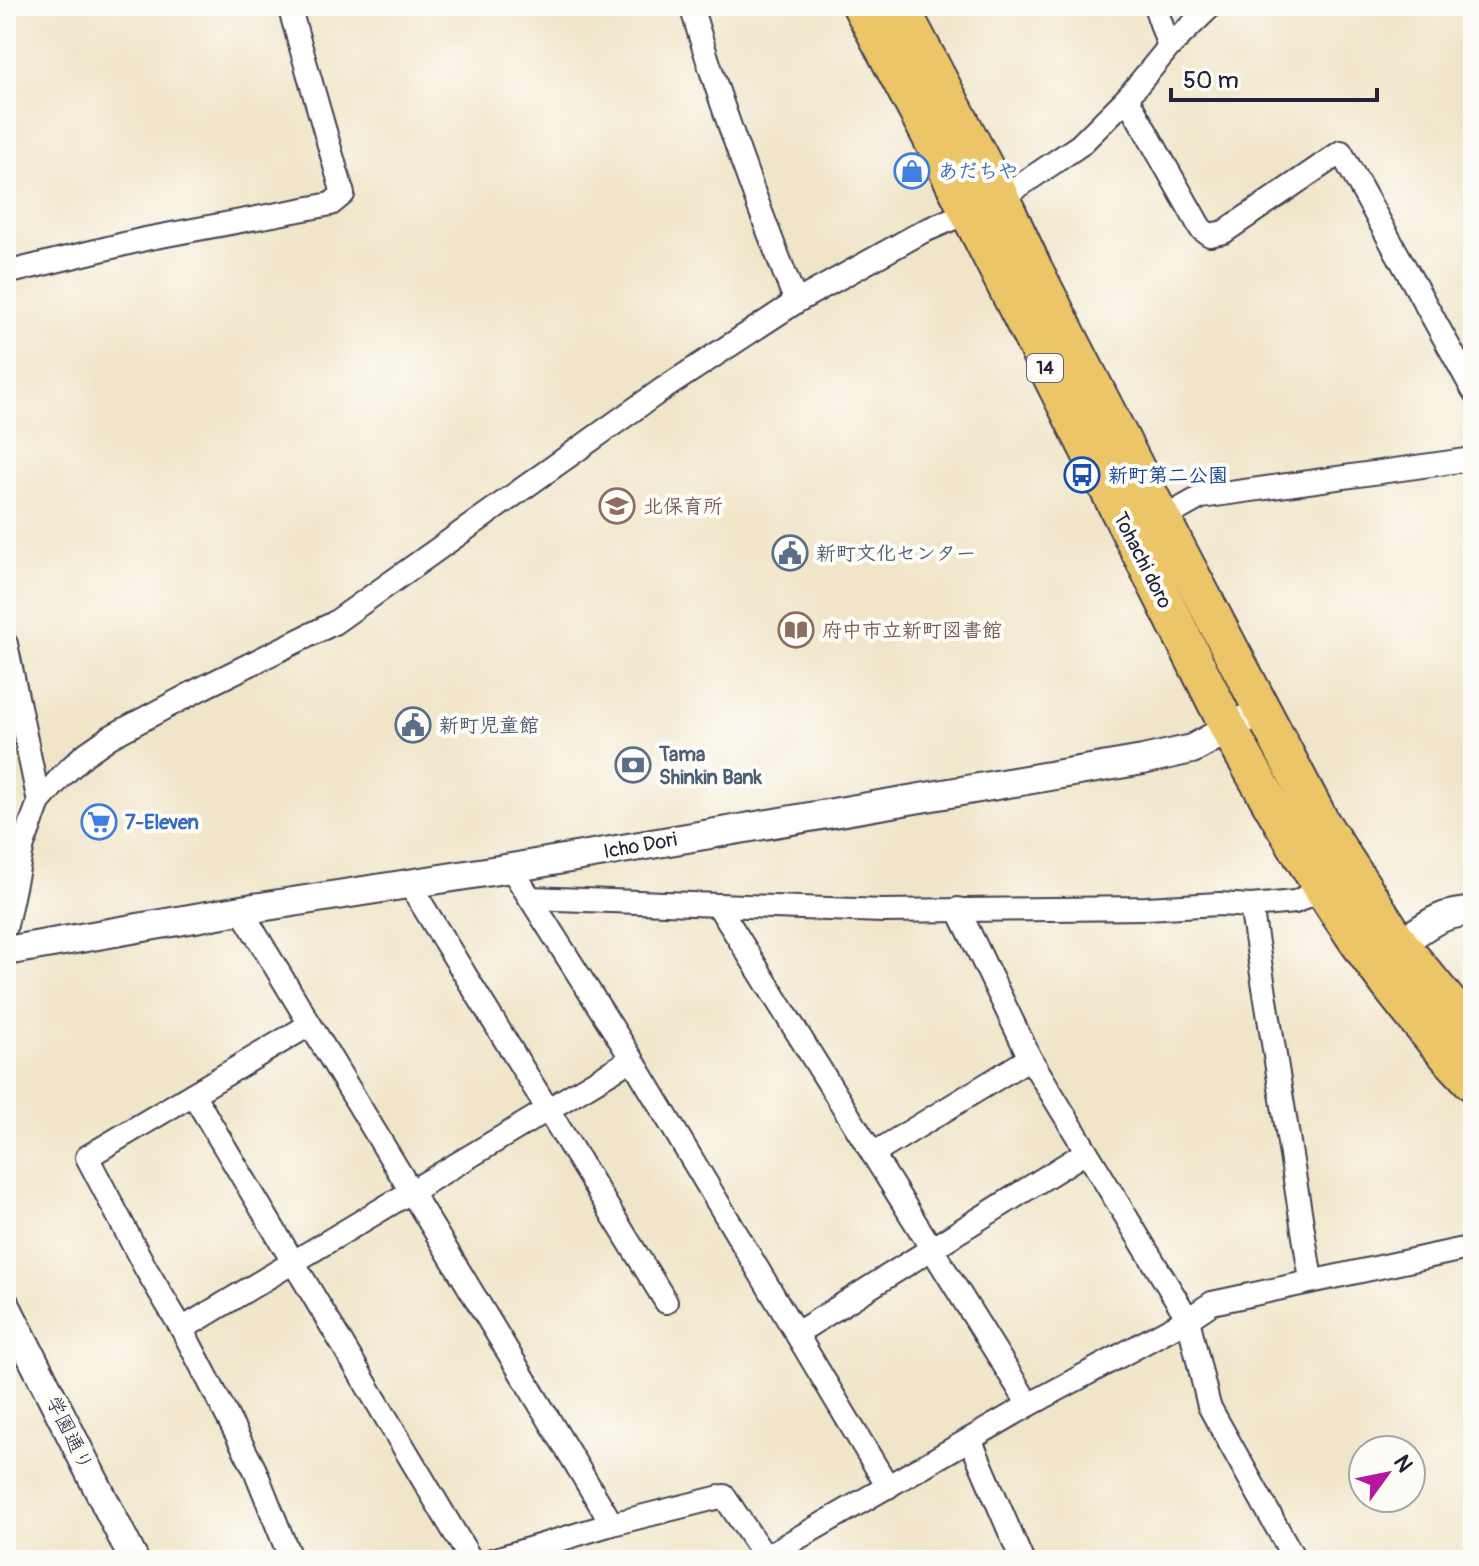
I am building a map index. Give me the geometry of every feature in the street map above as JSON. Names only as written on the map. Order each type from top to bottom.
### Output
[{"type":"main road","name":"Tohachi doro","points":[[861,6],[1229,729],[1321,889],[1409,1013],[1473,1083]]},
{"type":"main road","name":"Tohachi doro","points":[[900,6],[1321,822],[1400,944],[1473,1032]]},
{"type":"street","points":[[6,273],[145,239],[331,204],[343,194],[289,6]]},
{"type":"street","points":[[691,6],[755,201],[796,302]]},
{"type":"street","points":[[1155,6],[1169,47]]},
{"type":"street","points":[[6,925],[23,845],[39,802],[84,755],[110,737],[200,689],[334,623],[660,391],[796,302],[922,232],[1001,198],[1080,145],[1127,98],[1169,47],[1211,6]]},
{"type":"street","points":[[1127,98],[1201,229],[1210,235],[1224,232],[1341,152],[1473,390]]},
{"type":"street","points":[[1162,519],[1201,497],[1473,459]]},
{"type":"street","points":[[6,644],[39,802]]},
{"type":"street","name":"Icho Dori","points":[[6,951],[1143,760],[1192,749],[1264,709]]},
{"type":"street","points":[[511,868],[632,1059],[888,1487]]},
{"type":"street","points":[[410,885],[666,1302]]},
{"type":"street","points":[[530,898],[883,911],[1146,908],[1219,904],[1251,906],[1295,902],[1321,889]]},
{"type":"street","points":[[1251,906],[1311,1280]]},
{"type":"street","points":[[719,907],[1029,1405]]},
{"type":"street","points":[[958,909],[1030,1058],[1188,1319],[1209,1406],[1295,1560]]},
{"type":"street","points":[[241,910],[612,1524]]},
{"type":"street","points":[[1400,944],[1428,924],[1453,912],[1473,912]]},
{"type":"street","points":[[291,1560],[255,1470],[87,1157],[309,1025]]},
{"type":"street","points":[[873,1154],[1030,1058]]},
{"type":"street","points":[[182,1329],[632,1059]]},
{"type":"street","points":[[193,1094],[471,1560]]},
{"type":"street","points":[[797,1333],[1086,1152]]},
{"type":"street","points":[[492,1560],[612,1524],[724,1496],[762,1558],[794,1552],[888,1487],[1212,1303],[1473,1247]]},
{"type":"street","name":"学園通り","points":[[6,1306],[134,1560]]},
{"type":"street","points":[[970,1439],[1022,1560]]},
{"type":"place","name":"あだちや","points":[[912,171]]},
{"type":"place","name":"新町第二公園","points":[[1082,475]]},
{"type":"place","name":"北保育所","points":[[617,506]]},
{"type":"place","name":"新町文化センター","points":[[790,553]]},
{"type":"place","name":"府中市立新町図書館","points":[[796,630]]},
{"type":"place","name":"新町児童館","points":[[413,725]]},
{"type":"place","name":"Tama Shinkin Bank","points":[[633,765]]},
{"type":"place","name":"7-Eleven","points":[[99,822]]}]
